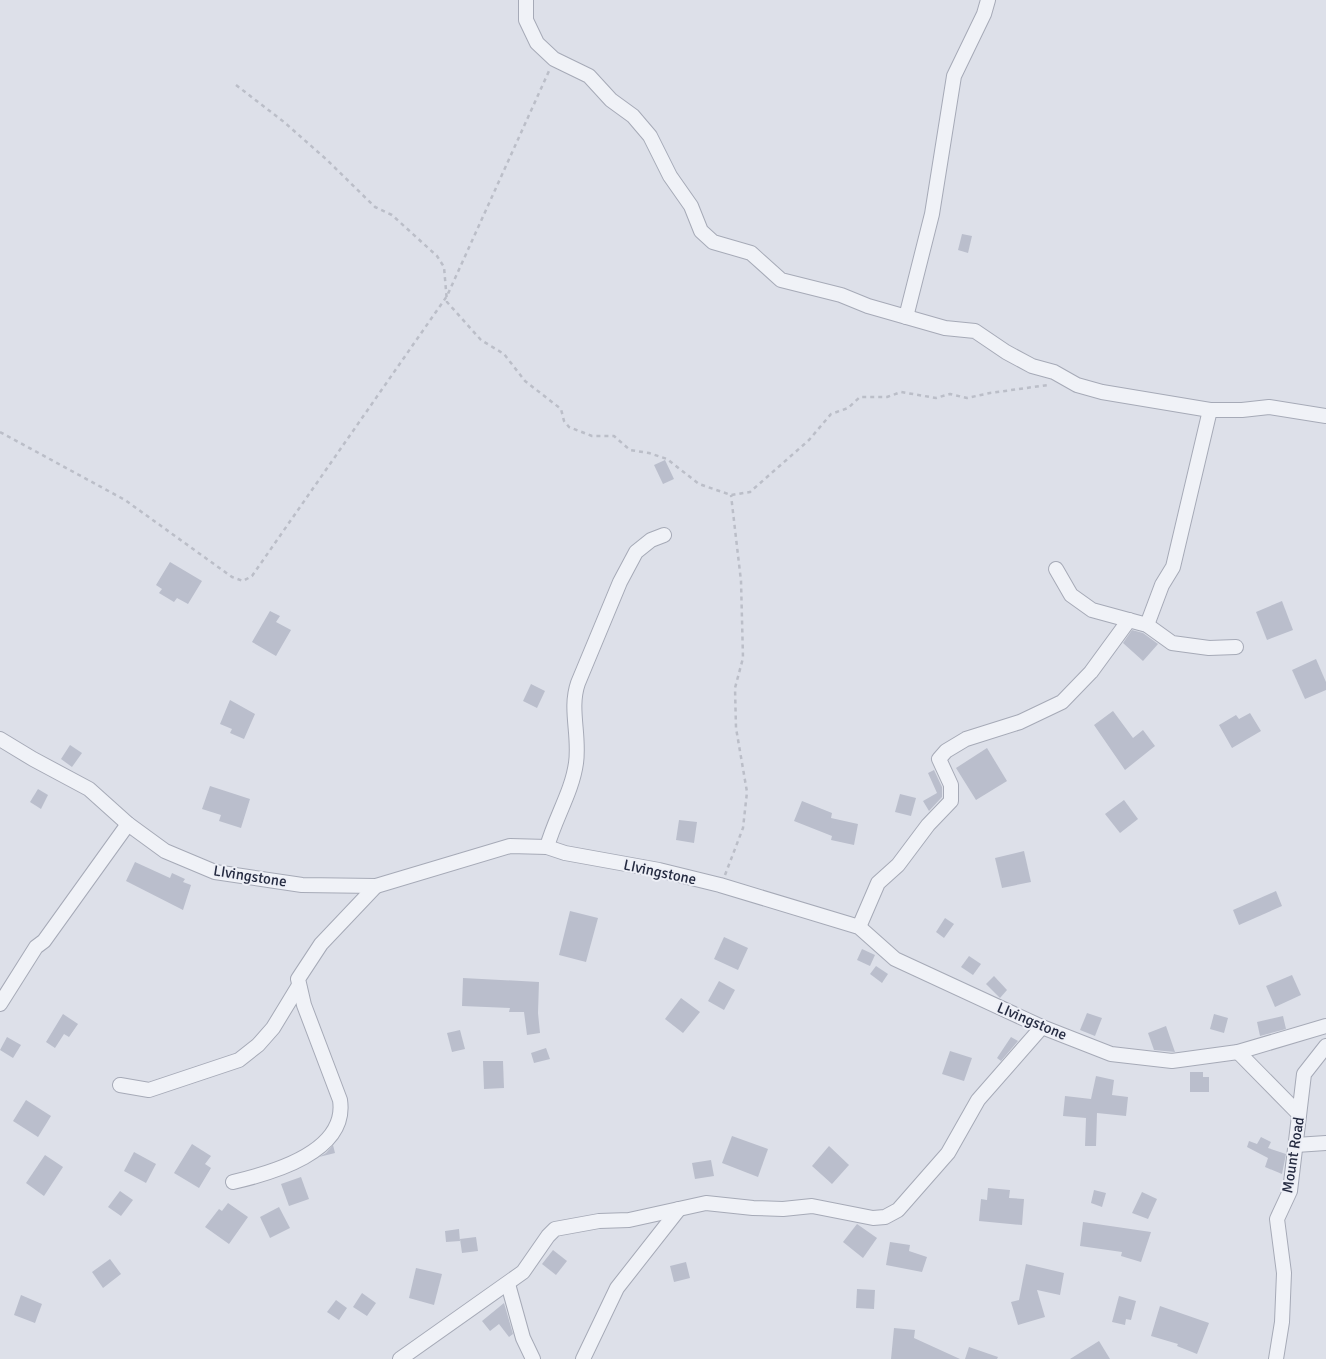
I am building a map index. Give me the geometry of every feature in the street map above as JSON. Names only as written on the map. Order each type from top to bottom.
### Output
[{"type":"street","points":[[526,0],[526,20],[537,43],[554,59],[589,76],[611,100],[633,116],[650,136],[670,176],[691,206],[700,231],[713,242],[751,253],[781,280],[841,295],[945,328],[975,331],[1032,366],[1054,372],[1078,385],[1133,398],[1210,410],[1242,410],[1269,407],[1326,416]]},
{"type":"street","points":[[906,317],[932,214],[954,76],[984,14],[988,0]]},
{"type":"street","points":[[1147,625],[1162,585],[1173,567],[1210,410]]},
{"type":"street","points":[[548,847],[552,828],[568,795],[576,765],[578,739],[573,697],[578,683],[620,582],[636,552],[651,540],[664,536]]},
{"type":"street","points":[[1056,569],[1071,595],[1092,610],[1147,625],[1172,643],[1209,648],[1236,647]]},
{"type":"street","points":[[859,927],[878,883],[898,864],[928,825],[951,801],[951,785],[940,759],[946,751],[966,739],[1020,722],[1062,702],[1091,672],[1129,620]]},
{"type":"street","name":"LIvingstone","points":[[0,739],[32,759],[89,789],[128,824],[177,858],[215,872],[302,884],[376,886],[510,846],[548,847],[565,853],[659,870],[720,885],[859,927],[895,959],[1042,1027],[1111,1054],[1172,1061],[1238,1052],[1326,1026]]},
{"type":"street","points":[[0,1004],[36,947],[44,941],[128,824]]},
{"type":"street","points":[[120,1085],[150,1090],[239,1060],[258,1045],[273,1028],[298,987],[300,974],[313,955],[376,886]]},
{"type":"street","points":[[233,1182],[280,1170],[294,1163],[329,1137],[340,1119],[340,1100],[298,987]]},
{"type":"street","points":[[400,1359],[523,1272],[555,1229],[599,1222],[629,1220],[706,1203],[763,1208],[812,1206],[837,1213],[873,1218],[885,1217],[898,1210],[948,1154],[978,1100],[1042,1027]]},
{"type":"street","name":"Mount Road","points":[[1276,1359],[1282,1322],[1284,1273],[1277,1219],[1290,1191],[1304,1074],[1326,1046]]},
{"type":"street","points":[[1238,1052],[1300,1114]]},
{"type":"street","points":[[1296,1145],[1326,1143]]},
{"type":"street","points":[[583,1359],[617,1288],[679,1210]]},
{"type":"street","points":[[508,1284],[523,1338],[533,1359]]},
{"type":"path","points":[[0,432],[125,500],[232,577],[243,581],[252,576],[447,296],[554,59]]},
{"type":"path","points":[[236,86],[284,122],[327,160],[374,207],[392,215],[437,256],[444,267],[448,302],[455,308],[459,317],[481,340],[504,354],[525,381],[561,410],[564,421],[569,426],[592,436],[614,436],[630,450],[667,459],[699,484],[731,495],[750,492],[809,440],[831,414],[848,408],[860,398],[887,397],[901,392],[936,398],[950,394],[967,398],[1050,385]]},
{"type":"path","points":[[720,885],[743,828],[747,792],[736,728],[735,688],[743,658],[742,581],[731,495]]},
{"type":"building","points":[[962,234],[972,236],[968,253],[958,250]]},
{"type":"building","points":[[665,460],[674,479],[663,484],[654,465]]},
{"type":"building","points":[[170,562],[202,581],[188,604],[177,598],[174,602],[159,593],[162,589],[156,585]]},
{"type":"building","points":[[1282,601],[1293,630],[1267,640],[1256,612]]},
{"type":"building","points":[[270,611],[280,616],[276,622],[291,630],[276,656],[252,642]]},
{"type":"building","points":[[1132,630],[1143,633],[1158,644],[1143,661],[1123,643]]},
{"type":"building","points":[[1316,659],[1326,682],[1326,690],[1305,699],[1292,670]]},
{"type":"building","points":[[531,684],[545,691],[537,708],[523,701]]},
{"type":"building","points":[[230,700],[255,714],[244,739],[230,733],[232,729],[220,724]]},
{"type":"building","points":[[1113,711],[1133,738],[1143,730],[1155,746],[1125,770],[1094,725]]},
{"type":"building","points":[[1250,713],[1261,731],[1232,748],[1219,725],[1236,715],[1239,719]]},
{"type":"building","points":[[70,745],[82,753],[72,767],[61,759]]},
{"type":"building","points":[[987,748],[1007,781],[976,800],[956,768]]},
{"type":"building","points":[[934,770],[942,787],[942,797],[929,811],[923,801],[937,793],[928,773]]},
{"type":"building","points":[[210,786],[250,799],[241,828],[219,821],[221,815],[202,809]]},
{"type":"building","points":[[38,789],[48,795],[41,809],[30,802]]},
{"type":"building","points":[[900,794],[916,798],[911,816],[895,812]]},
{"type":"building","points":[[1124,800],[1138,819],[1120,833],[1105,814]]},
{"type":"building","points":[[802,801],[832,813],[831,818],[858,824],[854,845],[831,840],[832,836],[794,821]]},
{"type":"building","points":[[679,820],[697,822],[694,843],[676,840]]},
{"type":"building","points":[[1024,851],[1031,882],[1002,888],[995,858]]},
{"type":"building","points":[[135,862],[170,878],[172,873],[185,879],[183,882],[191,885],[183,910],[126,881]]},
{"type":"building","points":[[1276,891],[1282,906],[1239,925],[1233,910]]},
{"type":"building","points":[[570,911],[598,918],[586,962],[559,955]]},
{"type":"building","points":[[945,918],[954,924],[944,938],[936,932]]},
{"type":"building","points":[[724,937],[748,948],[738,970],[714,959]]},
{"type":"building","points":[[862,949],[875,955],[870,966],[857,960]]},
{"type":"building","points":[[969,956],[981,964],[973,975],[961,967]]},
{"type":"building","points":[[876,966],[888,974],[882,983],[870,974]]},
{"type":"building","points":[[1292,975],[1301,995],[1275,1007],[1266,986]]},
{"type":"building","points":[[994,976],[1007,990],[1000,998],[986,984]]},
{"type":"building","points":[[463,978],[539,982],[538,1013],[540,1033],[527,1035],[524,1012],[509,1012],[510,1008],[462,1006]]},
{"type":"building","points":[[719,981],[735,990],[724,1010],[708,1001]]},
{"type":"building","points":[[681,998],[700,1012],[683,1033],[665,1019]]},
{"type":"building","points":[[1087,1013],[1102,1018],[1095,1036],[1080,1030]]},
{"type":"building","points":[[63,1014],[78,1024],[69,1037],[64,1034],[55,1048],[46,1042]]},
{"type":"building","points":[[1214,1014],[1228,1018],[1224,1033],[1210,1029]]},
{"type":"building","points":[[1283,1016],[1286,1029],[1260,1036],[1257,1022]]},
{"type":"building","points":[[1166,1026],[1175,1052],[1154,1050],[1148,1033]]},
{"type":"building","points":[[460,1030],[465,1049],[452,1052],[447,1033]]},
{"type":"building","points":[[7,1037],[21,1045],[13,1058],[0,1050]]},
{"type":"building","points":[[1011,1037],[1018,1041],[1001,1061],[997,1058]]},
{"type":"building","points":[[546,1048],[550,1059],[534,1063],[531,1053]]},
{"type":"building","points":[[950,1051],[972,1058],[964,1081],[942,1074]]},
{"type":"building","points":[[483,1061],[503,1061],[504,1088],[484,1089]]},
{"type":"building","points":[[1190,1072],[1203,1072],[1203,1077],[1209,1077],[1209,1092],[1190,1092]]},
{"type":"building","points":[[1096,1076],[1114,1080],[1112,1095],[1128,1097],[1126,1116],[1097,1113],[1096,1146],[1085,1146],[1086,1118],[1063,1116],[1065,1096],[1091,1099]]},
{"type":"building","points":[[26,1100],[51,1116],[38,1137],[13,1121]]},
{"type":"building","points":[[732,1136],[768,1149],[758,1177],[722,1163]]},
{"type":"building","points":[[1261,1137],[1271,1142],[1268,1148],[1286,1154],[1282,1174],[1265,1167],[1268,1158],[1247,1147],[1249,1141],[1257,1144]]},
{"type":"building","points":[[192,1144],[211,1156],[205,1164],[211,1168],[199,1188],[174,1173]]},
{"type":"building","points":[[333,1145],[335,1153],[319,1157],[326,1153]]},
{"type":"building","points":[[829,1146],[849,1165],[832,1184],[812,1166]]},
{"type":"building","points":[[134,1152],[156,1164],[146,1183],[124,1171]]},
{"type":"building","points":[[45,1155],[63,1167],[44,1196],[26,1183]]},
{"type":"building","points":[[711,1160],[714,1176],[695,1179],[692,1163]]},
{"type":"building","points":[[301,1177],[309,1199],[289,1206],[281,1184]]},
{"type":"building","points":[[988,1188],[1010,1190],[1009,1198],[1024,1199],[1022,1225],[979,1221],[981,1199],[987,1200]]},
{"type":"building","points":[[1094,1190],[1106,1193],[1102,1207],[1091,1203]]},
{"type":"building","points":[[120,1191],[133,1200],[121,1216],[108,1207]]},
{"type":"building","points":[[1142,1192],[1157,1199],[1148,1219],[1132,1213]]},
{"type":"building","points":[[228,1203],[248,1217],[229,1244],[205,1227],[219,1209],[222,1211]]},
{"type":"building","points":[[279,1207],[290,1228],[270,1238],[260,1217]]},
{"type":"building","points":[[1083,1222],[1151,1232],[1141,1262],[1121,1256],[1122,1252],[1080,1246]]},
{"type":"building","points":[[857,1224],[877,1238],[863,1258],[843,1242]]},
{"type":"building","points":[[459,1229],[460,1241],[446,1242],[445,1231]]},
{"type":"building","points":[[476,1237],[478,1251],[462,1253],[460,1239]]},
{"type":"building","points":[[890,1242],[910,1245],[909,1251],[927,1257],[922,1272],[886,1265]]},
{"type":"building","points":[[553,1250],[567,1261],[556,1275],[542,1264]]},
{"type":"building","points":[[110,1259],[121,1274],[103,1288],[92,1272]]},
{"type":"building","points":[[686,1262],[690,1278],[674,1282],[670,1266]]},
{"type":"building","points":[[1026,1264],[1064,1273],[1060,1295],[1037,1290],[1045,1317],[1018,1325],[1011,1302],[1019,1300]]},
{"type":"building","points":[[416,1268],[442,1274],[434,1305],[409,1298]]},
{"type":"building","points":[[857,1289],[875,1290],[874,1309],[856,1308]]},
{"type":"building","points":[[362,1293],[376,1303],[367,1316],[353,1307]]},
{"type":"building","points":[[21,1295],[42,1304],[35,1323],[14,1315]]},
{"type":"building","points":[[1119,1296],[1136,1301],[1131,1320],[1126,1319],[1125,1325],[1112,1322]]},
{"type":"building","points":[[336,1300],[347,1308],[339,1320],[327,1312]]},
{"type":"building","points":[[504,1303],[513,1334],[509,1337],[499,1324],[490,1331],[482,1321]]},
{"type":"building","points":[[1160,1306],[1209,1323],[1197,1354],[1177,1346],[1178,1344],[1151,1336]]},
{"type":"building","points":[[894,1328],[915,1330],[914,1338],[960,1359],[891,1359]]},
{"type":"building","points":[[1099,1341],[1110,1359],[1070,1359]]},
{"type":"building","points":[[969,1347],[998,1357],[997,1359],[965,1359]]}]
